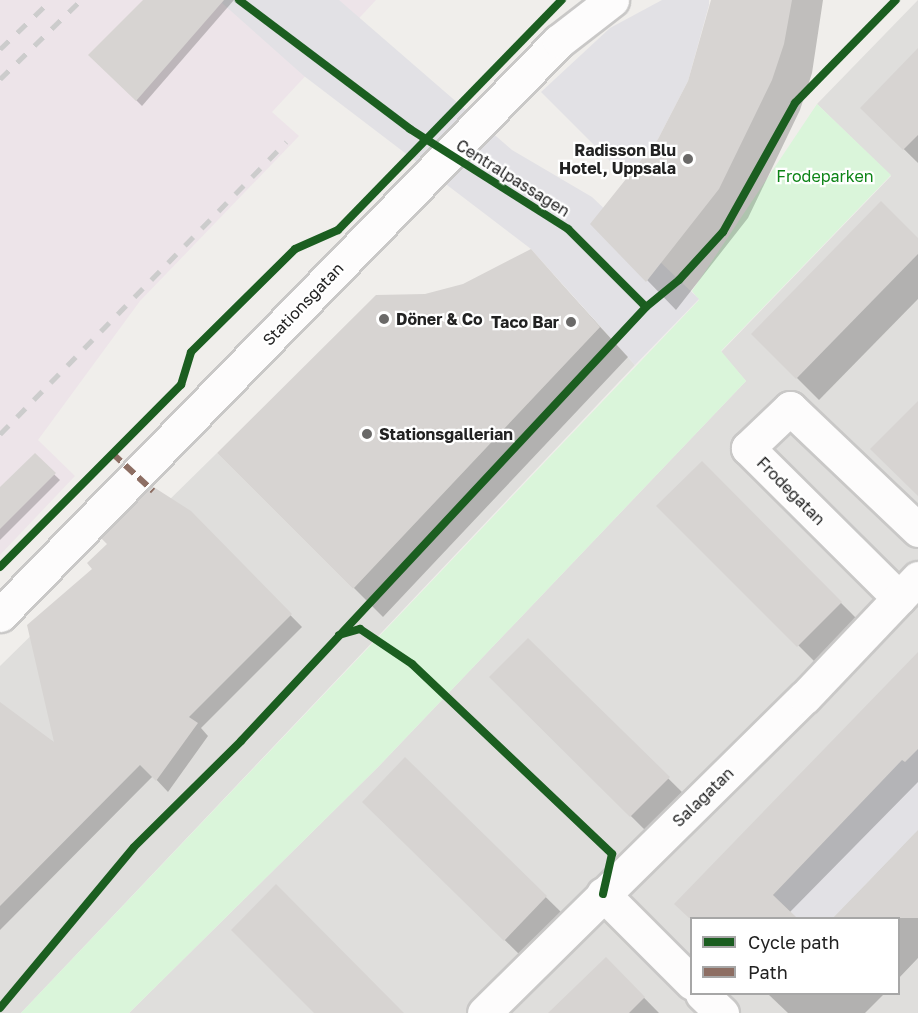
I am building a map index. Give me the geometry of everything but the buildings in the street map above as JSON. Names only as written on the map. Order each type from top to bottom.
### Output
[{"type":"street","name":"Stationsgatan","points":[[0,615],[559,40],[612,0]]},
{"type":"street","name":"Frodegatan","points":[[913,585],[748,448],[790,408],[918,530]]},
{"type":"street","name":"Salagatan","points":[[484,1013],[805,697],[913,585]]},
{"type":"street","points":[[603,894],[690,980]]},
{"type":"street","points":[[704,995],[722,1013]]},
{"type":"shaded area","points":[[0,0],[376,0],[272,112],[299,136],[140,301],[38,440],[75,476],[0,555]]},
{"type":"shaded area","points":[[224,0],[339,0],[512,150],[592,197],[699,299],[635,365],[531,249],[304,76],[222,3]]},
{"type":"shaded area","points":[[662,0],[709,0],[709,5],[688,81],[658,139],[628,179],[541,92],[610,28]]},
{"type":"shaded area","points":[[918,0],[918,1013],[129,1013],[378,767],[746,381],[721,352],[891,176],[817,104]]},
{"type":"shaded area","points":[[600,327],[635,365],[21,1013],[0,1013],[0,666],[217,453],[353,589]]},
{"type":"shaded area","points":[[918,749],[918,835],[915,833],[834,917],[796,917],[773,895],[874,789],[857,772]]},
{"type":"green space","name":"Frodeparken","points":[[817,104],[891,175],[721,351],[746,381],[378,767],[129,1013],[21,1013],[699,300],[692,291]]},
{"type":"railway","points":[[0,49],[51,0]]},
{"type":"railway","points":[[0,79],[81,0]]},
{"type":"railway","points":[[0,434],[286,142]]},
{"type":"marked path","points":[[112,453],[153,491]]},
{"type":"cycle path","name":"Centralpassagen","points":[[239,0],[410,129],[568,229],[646,307]]},
{"type":"cycle path","points":[[0,567],[181,385],[191,352],[295,249],[338,230],[562,0]]},
{"type":"cycle path","points":[[0,1008],[134,847],[241,741],[646,307],[679,280],[723,232],[795,103],[896,0]]},
{"type":"cycle path","points":[[339,635],[360,629],[412,664],[612,854],[603,894]]},
{"type":"place","name":"Radisson Blu Hotel, Uppsala","points":[[688,159]]},
{"type":"place","name":"Döner & Co","points":[[384,319]]},
{"type":"place","name":"Taco Bar","points":[[571,322]]},
{"type":"place","name":"Stationsgallerian","points":[[367,434]]}]
